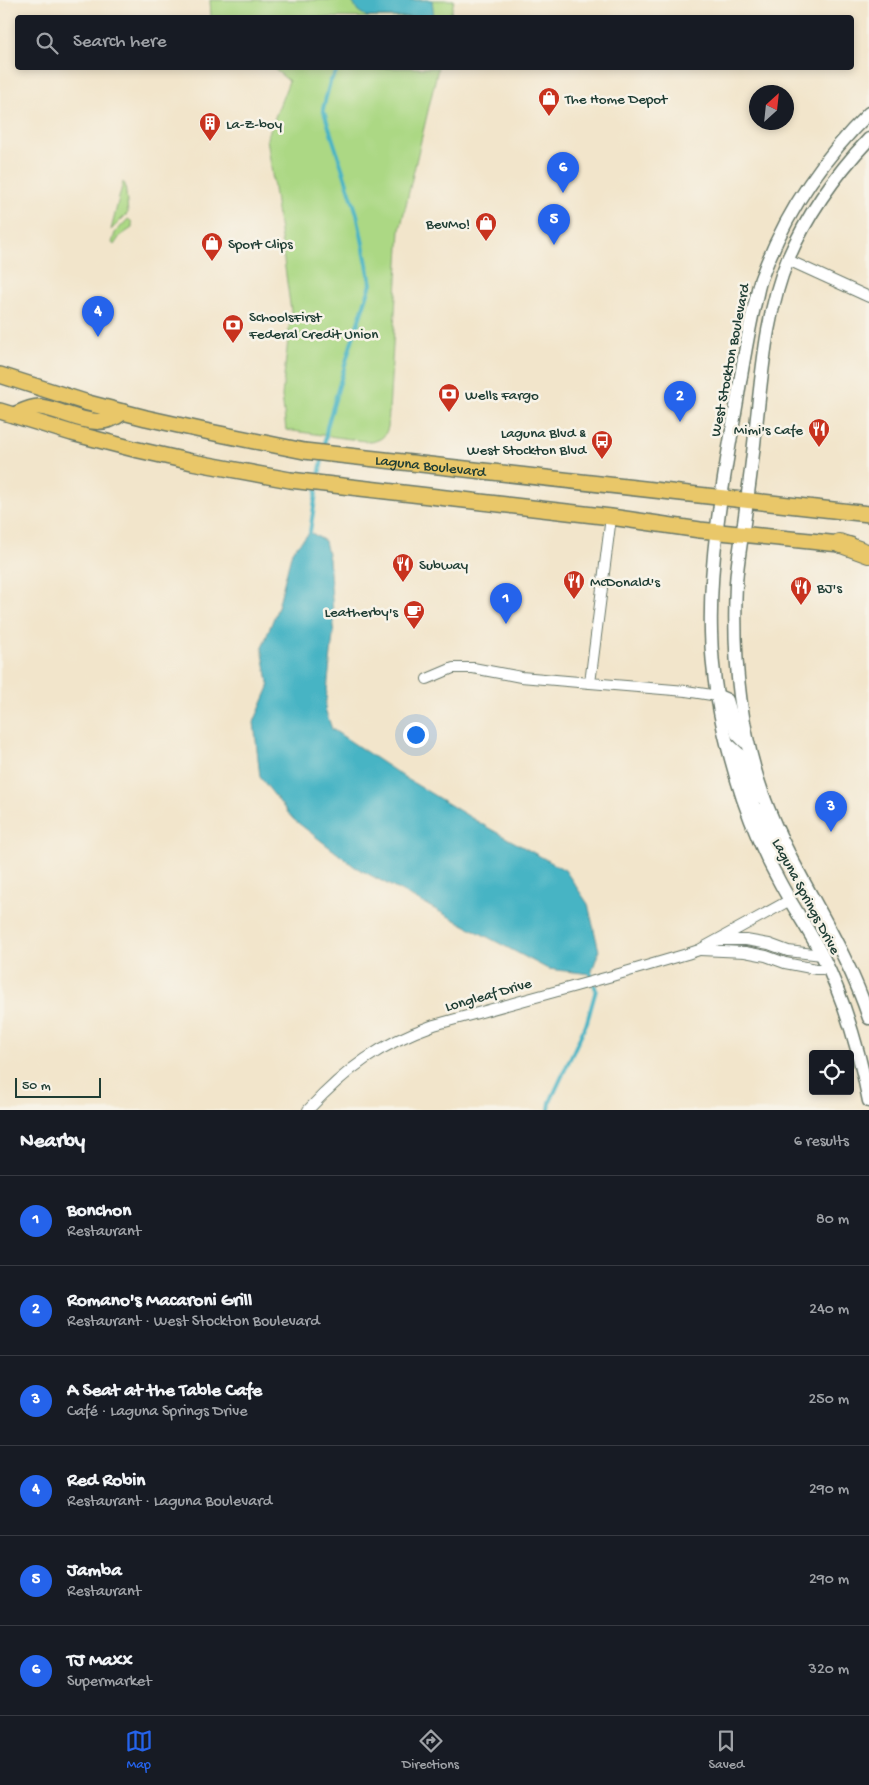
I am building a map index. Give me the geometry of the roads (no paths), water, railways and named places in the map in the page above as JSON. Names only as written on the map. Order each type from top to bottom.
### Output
[{"type":"highway","points":[[839,543],[869,554]]},
{"type":"main road","name":"Laguna Boulevard","points":[[0,375],[123,412],[205,432],[304,451],[869,514]]},
{"type":"main road","points":[[7,413],[38,406],[94,422],[106,422],[116,418],[123,412]]},
{"type":"main road","points":[[7,413],[134,449],[290,480],[612,517],[742,535],[869,547]]},
{"type":"street","name":"West Stockton Boulevard","points":[[720,496],[746,345],[761,278],[782,229],[815,175],[839,144],[869,113]]},
{"type":"street","name":"West Stockton Boulevard","points":[[748,500],[768,323],[788,260],[811,215],[834,181],[869,138]]},
{"type":"street","points":[[788,260],[869,297]]},
{"type":"street","name":"Laguna Springs Drive","points":[[720,496],[710,620],[713,664],[728,744],[743,798],[758,839],[777,878],[822,955],[838,989],[862,1064],[869,1101]]},
{"type":"street","name":"Laguna Springs Drive","points":[[748,500],[736,582],[735,635],[739,691],[747,744],[764,798],[792,863],[829,926],[857,985],[869,1018]]},
{"type":"street","points":[[590,683],[612,517]]},
{"type":"street","points":[[427,679],[453,668],[473,668],[521,676],[686,691],[718,696],[727,700],[736,734],[747,744]]},
{"type":"street","points":[[728,744],[740,755],[751,791],[764,798]]},
{"type":"street","points":[[743,798],[754,806],[759,813],[777,854],[792,863]]},
{"type":"street","name":"Longleaf Drive","points":[[308,1110],[341,1076],[366,1057],[410,1033],[698,950],[790,900]]},
{"type":"street","points":[[715,940],[746,940],[769,944],[788,951],[822,955]]},
{"type":"street","name":"Longleaf Drive","points":[[698,950],[745,952],[766,956],[785,963],[816,969],[828,969]]},
{"type":"water","points":[[351,0],[432,0],[434,15],[364,15],[358,11]]},
{"type":"water","points":[[310,532],[325,541],[329,559],[334,626],[325,709],[332,729],[407,779],[485,826],[565,870],[588,904],[599,951],[591,974],[548,969],[355,867],[293,819],[260,777],[254,722],[269,687],[262,648],[278,607],[292,551]]},
{"type":"waterway","points":[[324,449],[327,427],[371,284],[357,214],[323,109],[330,82],[338,70]]},
{"type":"waterway","points":[[318,481],[323,455]]},
{"type":"waterway","points":[[310,532],[317,487]]},
{"type":"waterway","points":[[549,1110],[550,1102],[587,1022],[596,990],[591,974]]},
{"type":"place","name":"The Home Depot","points":[[549,117]]},
{"type":"place","name":"La-Z-boy","points":[[210,142]]},
{"type":"place","name":"TJ Maxx","points":[[563,193]]},
{"type":"place","name":"BevMo!","points":[[486,242]]},
{"type":"place","name":"Jamba","points":[[554,245]]},
{"type":"place","name":"Sport Clips","points":[[212,262]]},
{"type":"place","name":"Red Robin","points":[[98,337]]},
{"type":"place","name":"SchoolsFirst Federal Credit Union","points":[[233,344]]},
{"type":"place","name":"Wells Fargo","points":[[449,413]]},
{"type":"place","name":"Romano's Macaroni Grill","points":[[680,422]]},
{"type":"place","name":"Mimi's Cafe","points":[[819,448]]},
{"type":"place","name":"Laguna Blvd & West Stockton Blvd","points":[[602,460]]},
{"type":"place","name":"Subway","points":[[403,583]]},
{"type":"place","name":"McDonald's","points":[[574,600]]},
{"type":"place","name":"BJ's","points":[[801,606]]},
{"type":"place","name":"Bonchon","points":[[506,624]]},
{"type":"place","name":"Leatherby's","points":[[414,630]]},
{"type":"place","name":"A Seat at the Table Cafe","points":[[831,832]]}]
